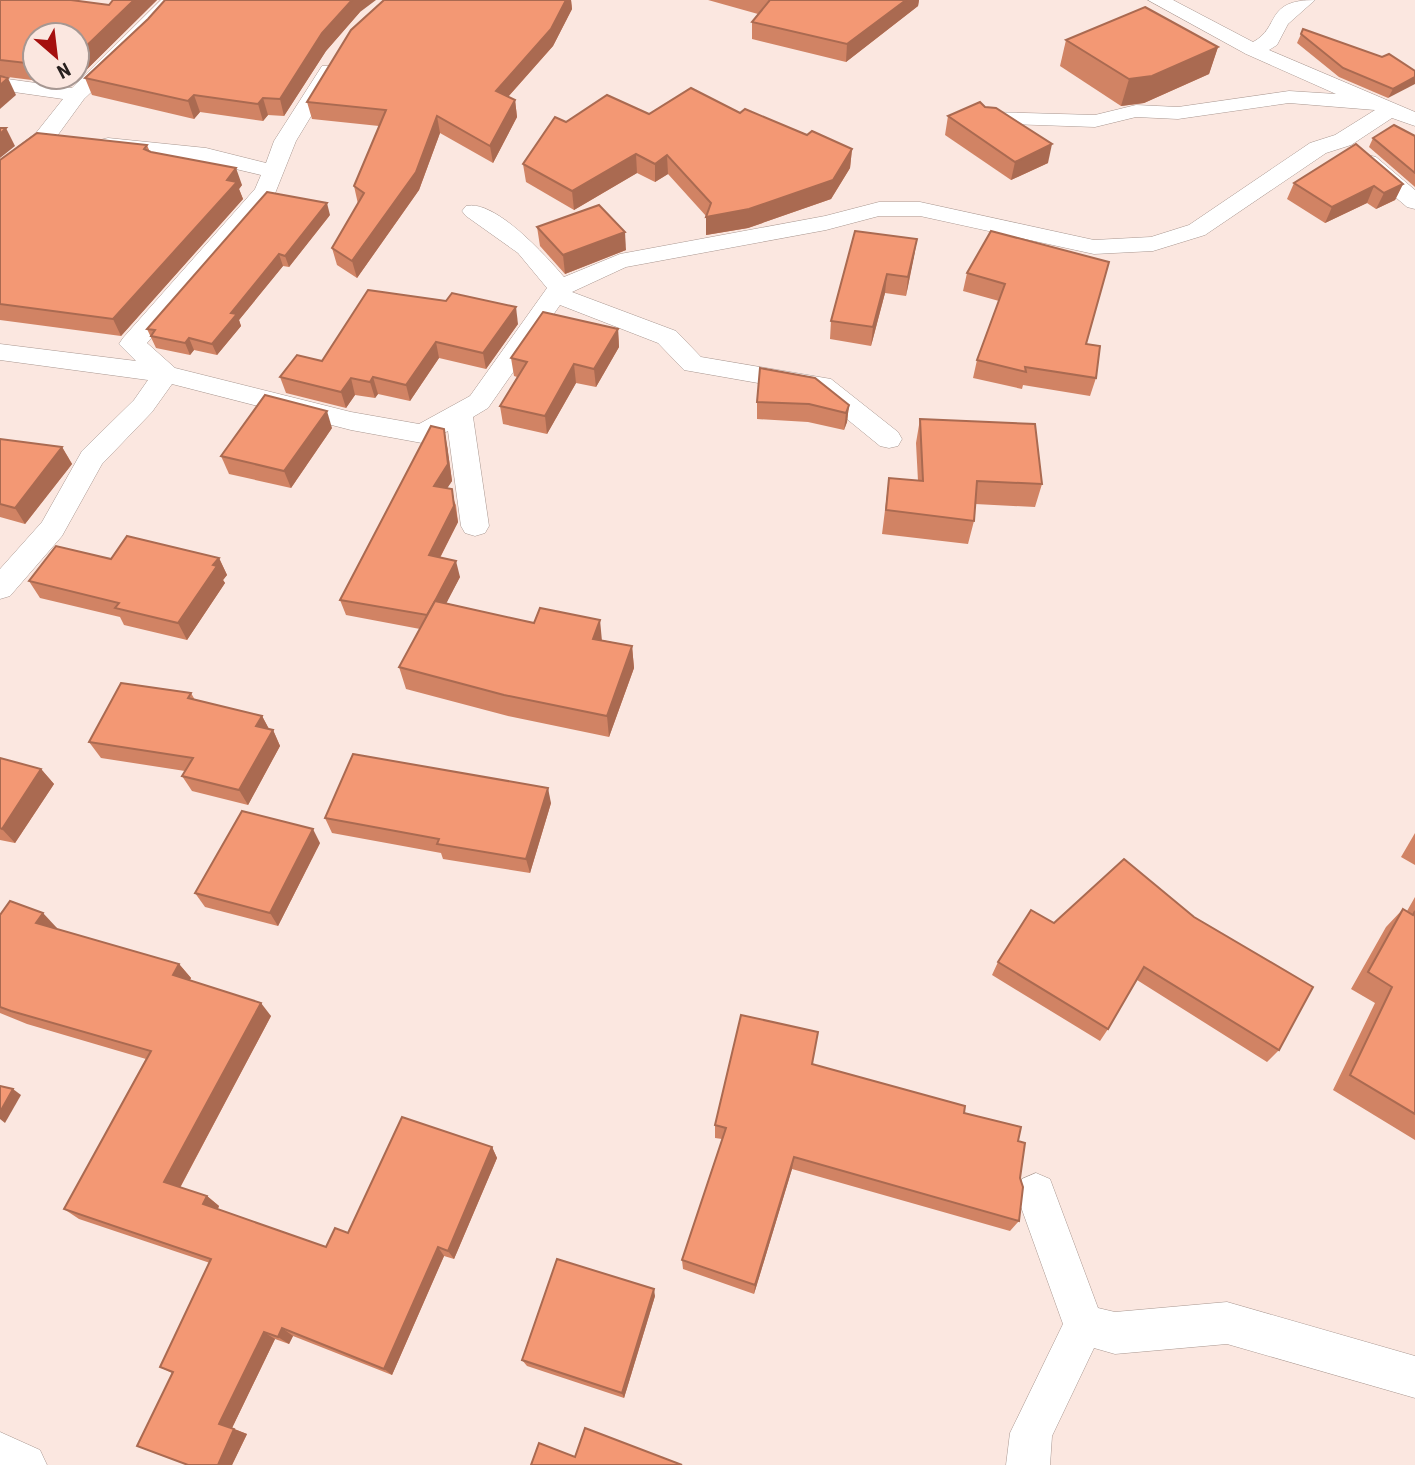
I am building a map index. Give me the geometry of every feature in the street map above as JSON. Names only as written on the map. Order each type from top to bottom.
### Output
[{"type":"street","points":[[0,170],[44,138],[76,95],[145,30],[172,0]]},
{"type":"street","points":[[1159,0],[1253,50],[1400,113]]},
{"type":"street","points":[[1253,50],[1270,41],[1279,21],[1305,0]]},
{"type":"street","points":[[166,374],[132,344],[266,191],[285,141],[338,54]]},
{"type":"street","points":[[0,84],[76,95]]},
{"type":"street","points":[[990,118],[1095,121],[1136,111],[1178,113],[1289,97],[1400,113]]},
{"type":"street","points":[[0,352],[166,374],[351,421],[422,434],[458,411],[479,402],[558,291],[621,261],[826,223],[879,209],[920,209],[1094,247],[1153,243],[1197,230],[1318,148],[1343,140],[1400,113]]},
{"type":"street","points":[[44,138],[205,155],[273,171]]},
{"type":"street","points":[[1343,140],[1415,202]]},
{"type":"street","points":[[474,211],[526,248],[558,291],[667,337],[693,364],[822,385],[889,439]]},
{"type":"street","points":[[0,588],[52,529],[92,458],[143,406],[166,374]]},
{"type":"street","points":[[458,411],[475,526]]},
{"type":"street","points":[[1028,1465],[1031,1433],[1084,1325],[1036,1193]]},
{"type":"street","points":[[1084,1325],[1115,1333],[1227,1323],[1415,1377]]},
{"type":"street","points":[[0,1454],[25,1465]]},
{"type":"building","points":[[0,0],[71,0],[109,5],[113,0],[134,0],[91,41],[91,21],[21,21],[21,62],[0,60]]},
{"type":"building","points":[[165,0],[352,0],[322,33],[280,99],[263,98],[258,104],[194,95],[188,101],[91,79],[91,72]]},
{"type":"building","points":[[384,0],[566,0],[551,29],[496,91],[515,100],[490,146],[437,116],[416,172],[352,261],[332,248],[364,193],[354,186],[386,110],[307,102],[351,30]]},
{"type":"building","points":[[770,0],[906,0],[847,44],[752,22]]},
{"type":"building","points":[[1145,7],[1218,47],[1152,76],[1129,79],[1066,40]]},
{"type":"building","points":[[1303,29],[1382,57],[1389,54],[1415,71],[1415,77],[1393,89],[1343,68],[1301,34]]},
{"type":"building","points":[[0,76],[8,78],[0,85]]},
{"type":"building","points":[[691,88],[740,113],[745,109],[807,135],[812,131],[852,149],[833,180],[749,209],[706,217],[711,203],[667,155],[655,164],[636,154],[572,191],[523,164],[555,117],[566,122],[607,95],[649,114]]},
{"type":"building","points":[[980,102],[985,107],[996,108],[1052,144],[1015,162],[948,116]]},
{"type":"building","points":[[1394,125],[1415,136],[1415,173],[1373,138]]},
{"type":"building","points":[[37,133],[147,145],[144,149],[151,152],[236,168],[227,180],[237,182],[113,319],[0,304],[0,160]]},
{"type":"building","points":[[1356,144],[1403,184],[1384,193],[1374,186],[1332,207],[1294,183]]},
{"type":"building","points":[[267,192],[327,203],[285,256],[279,254],[231,313],[237,314],[212,344],[189,338],[185,343],[151,336],[155,330],[147,329]]},
{"type":"building","points":[[599,205],[625,232],[563,255],[537,227]]},
{"type":"building","points":[[855,231],[917,239],[908,277],[887,274],[873,327],[831,321]]},
{"type":"building","points":[[991,231],[1109,262],[1086,344],[1100,346],[1096,378],[1025,367],[1026,372],[977,360],[1005,284],[967,273]]},
{"type":"building","points":[[368,290],[446,301],[452,293],[516,307],[483,353],[436,342],[406,385],[373,377],[370,382],[351,378],[341,392],[280,377],[297,355],[322,361]]},
{"type":"building","points":[[543,312],[618,329],[594,369],[574,364],[545,416],[500,406],[527,362],[511,358]]},
{"type":"building","points":[[760,368],[815,378],[849,405],[846,413],[809,404],[757,402]]},
{"type":"building","points":[[265,395],[327,411],[284,471],[221,456]]},
{"type":"building","points":[[920,419],[1035,424],[1042,484],[977,481],[974,521],[886,510],[889,478],[923,481]]},
{"type":"building","points":[[431,426],[444,429],[448,464],[434,486],[452,489],[454,506],[429,555],[456,561],[427,615],[340,600]]},
{"type":"building","points":[[0,439],[62,447],[15,508],[0,504]]},
{"type":"building","points":[[127,536],[219,558],[213,565],[217,566],[178,623],[115,608],[119,603],[29,581],[56,546],[111,559]]},
{"type":"building","points":[[435,601],[534,623],[540,608],[600,620],[593,639],[632,646],[607,716],[504,695],[399,667]]},
{"type":"building","points":[[121,683],[191,693],[188,698],[262,716],[256,726],[273,730],[239,790],[182,776],[193,758],[89,742]]},
{"type":"building","points":[[353,754],[548,788],[526,859],[437,844],[439,839],[325,818]]},
{"type":"building","points":[[0,758],[41,769],[2,829],[0,828]]},
{"type":"building","points":[[242,811],[313,829],[270,913],[195,893]]},
{"type":"building","points":[[1124,859],[1194,917],[1313,987],[1279,1050],[1144,967],[1108,1029],[998,962],[1031,910],[1054,923]]},
{"type":"building","points":[[10,901],[43,913],[36,923],[179,964],[173,975],[261,1003],[164,1182],[207,1196],[203,1204],[326,1247],[335,1228],[348,1233],[402,1117],[492,1147],[448,1251],[438,1247],[384,1369],[282,1328],[278,1337],[264,1332],[219,1424],[234,1429],[218,1465],[188,1465],[137,1446],[173,1372],[160,1367],[211,1259],[64,1209],[151,1051],[0,1007],[0,915]]},
{"type":"building","points":[[1403,909],[1413,915],[1415,911],[1415,1114],[1350,1075],[1392,987],[1368,972]]},
{"type":"building","points":[[741,1015],[818,1032],[812,1064],[965,1106],[964,1113],[1021,1127],[1018,1141],[1025,1143],[1020,1178],[1023,1187],[1019,1221],[794,1157],[755,1285],[682,1260],[726,1128],[715,1125]]},
{"type":"building","points":[[0,1086],[13,1089],[0,1112]]},
{"type":"building","points":[[557,1259],[654,1289],[622,1393],[522,1360]]},
{"type":"building","points":[[585,1428],[682,1465],[531,1465],[539,1443],[575,1457]]}]
